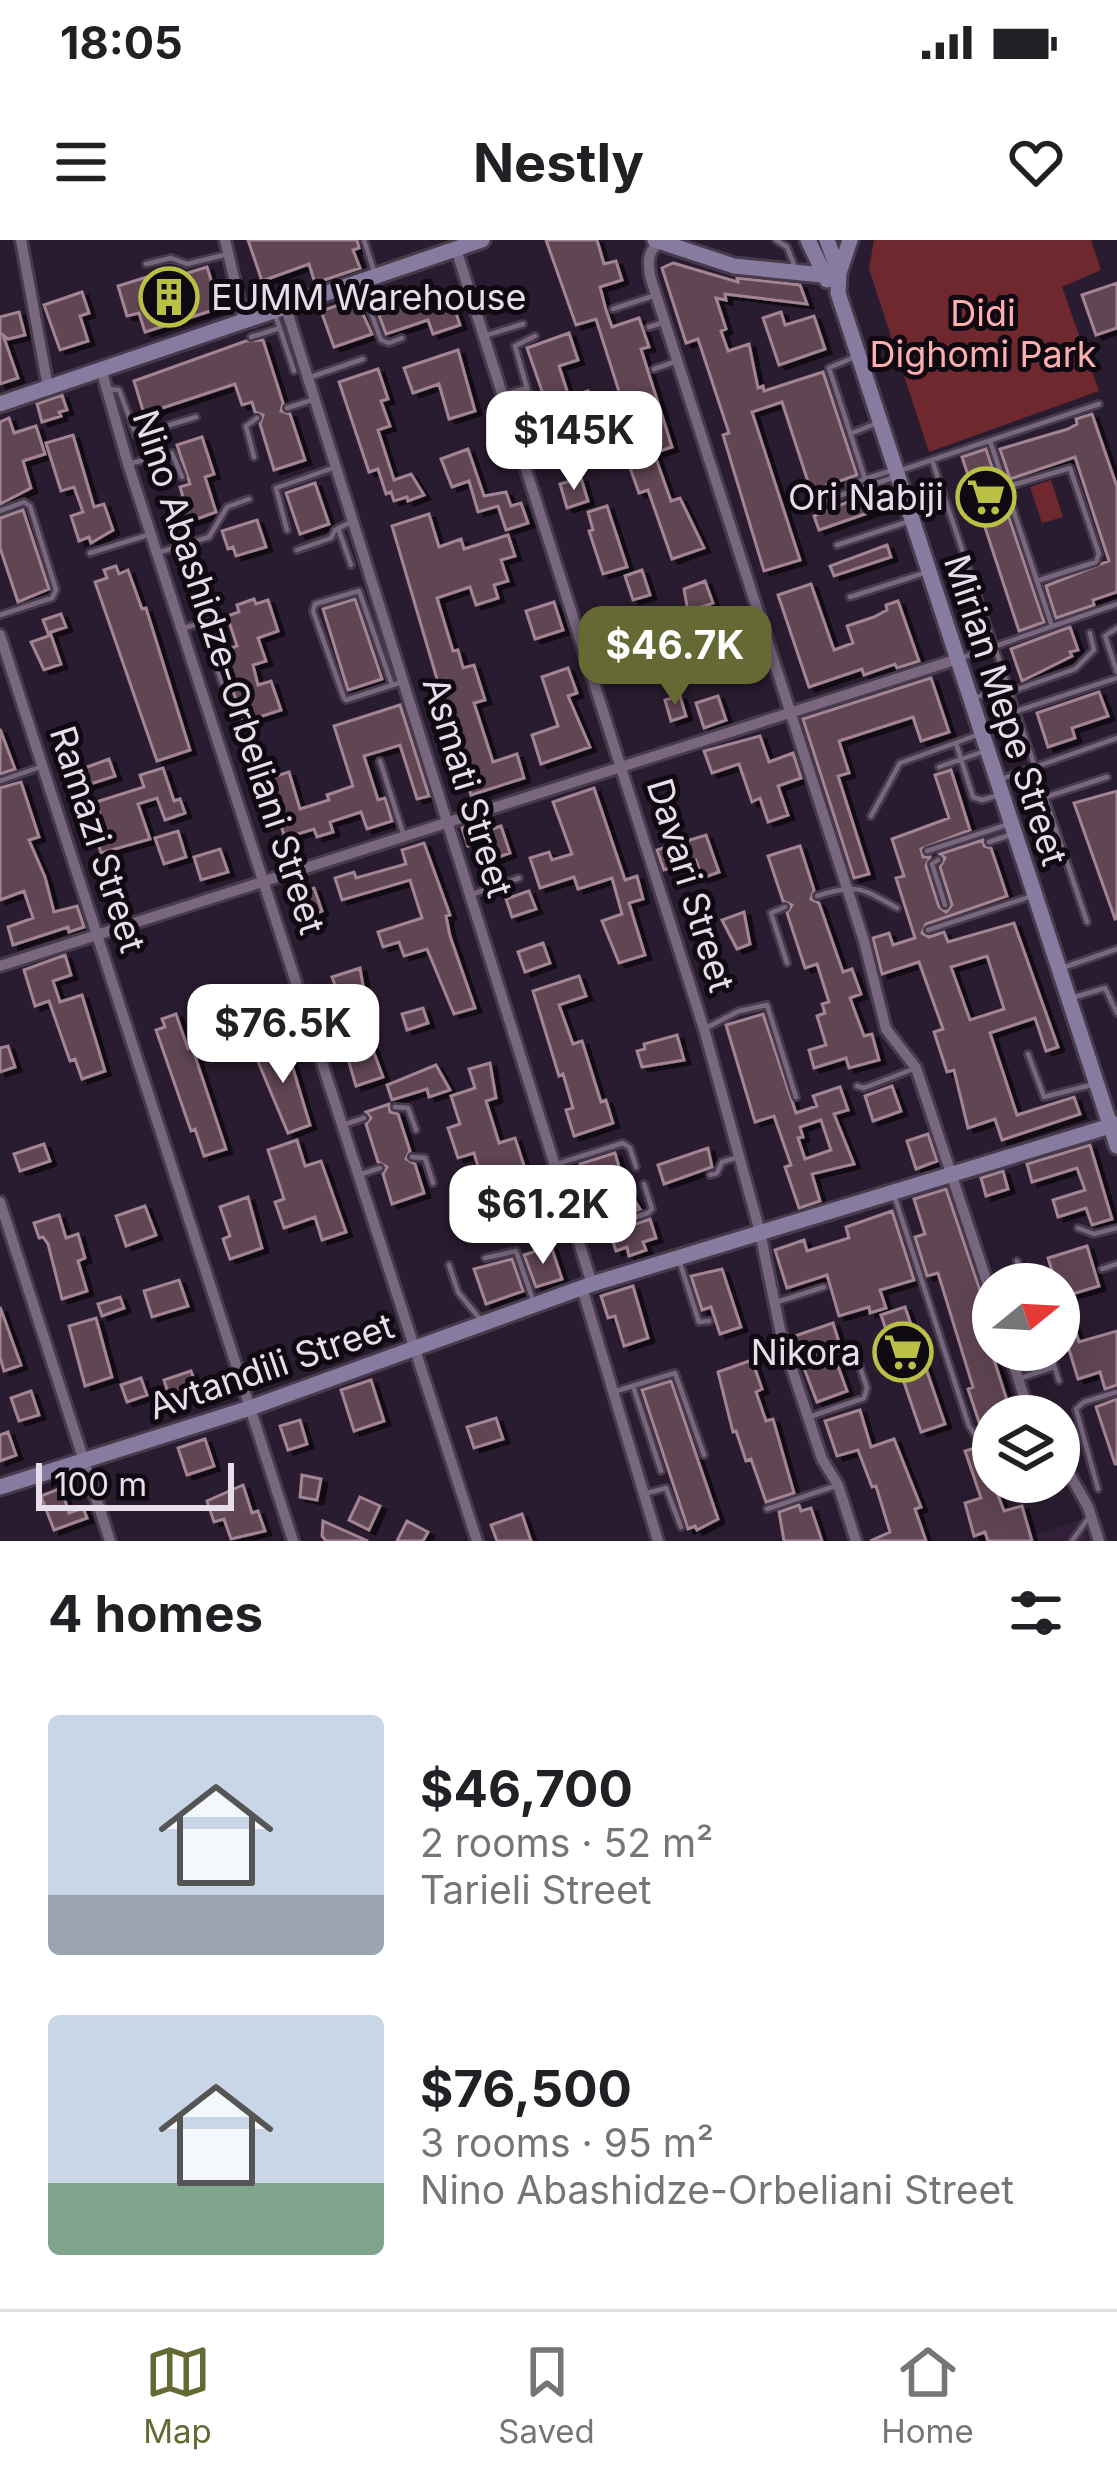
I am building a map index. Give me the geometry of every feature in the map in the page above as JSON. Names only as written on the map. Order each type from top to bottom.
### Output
[{"type":"street","points":[[21,240],[48,387]]},
{"type":"street","points":[[0,404],[101,369],[248,329],[482,240]]},
{"type":"street","name":"Mirian Mepe Street","points":[[808,240],[831,274]]},
{"type":"street","name":"Mirian Mepe Street","points":[[827,240],[831,274],[1117,1145]]},
{"type":"street","points":[[850,240],[831,274],[734,266],[657,241],[648,259],[846,887],[886,1029],[916,1068],[981,1263]]},
{"type":"street","points":[[226,247],[248,329]]},
{"type":"street","name":"Davari Street","points":[[456,249],[704,1029],[760,1232],[782,1339],[822,1460],[838,1485],[856,1541]]},
{"type":"street","name":"Asmati Street","points":[[280,316],[315,399],[398,684],[448,824],[577,1237],[613,1392],[658,1541]]},
{"type":"street","name":"Nino Abashidze-Orbeliani Street","points":[[101,369],[477,1541]]},
{"type":"street","name":"Ramazi Street","points":[[0,635],[293,1541]]},
{"type":"street","points":[[0,965],[958,659]]},
{"type":"street","name":"Avtandili Street","points":[[0,1487],[250,1408],[586,1286],[1114,1125]]},
{"type":"street","points":[[0,1202],[5,1234],[110,1541]]},
{"type":"street","points":[[1016,1371],[1023,1395]]},
{"type":"street","points":[[1080,1496],[1100,1541]]},
{"type":"lane","points":[[364,240],[380,340],[389,343],[402,338]]},
{"type":"lane","points":[[776,240],[787,247],[796,273]]},
{"type":"lane","points":[[146,264],[171,258],[188,264],[226,247]]},
{"type":"lane","points":[[613,309],[656,295]]},
{"type":"lane","points":[[280,316],[294,371]]},
{"type":"lane","points":[[649,327],[665,322]]},
{"type":"lane","points":[[484,336],[523,324]]},
{"type":"lane","points":[[536,336],[515,346],[542,432]]},
{"type":"lane","points":[[858,355],[829,368],[865,479]]},
{"type":"lane","points":[[308,378],[363,359]]},
{"type":"lane","points":[[654,369],[677,361]]},
{"type":"lane","points":[[503,395],[527,388]]},
{"type":"lane","points":[[107,389],[119,390],[136,435],[196,417]]},
{"type":"lane","points":[[287,408],[315,399]]},
{"type":"lane","points":[[826,500],[1100,404]]},
{"type":"lane","points":[[254,457],[246,426],[257,418]]},
{"type":"lane","points":[[850,433],[880,423]]},
{"type":"lane","points":[[990,441],[1052,626]]},
{"type":"lane","points":[[128,464],[172,453],[182,477]]},
{"type":"lane","points":[[932,460],[1087,922]]},
{"type":"lane","points":[[287,530],[276,488],[336,467]]},
{"type":"lane","points":[[1006,487],[1070,468],[1092,533],[1098,560],[1037,581]]},
{"type":"lane","points":[[849,484],[897,472]]},
{"type":"lane","points":[[157,553],[209,536],[227,508],[249,499]]},
{"type":"lane","points":[[0,512],[28,504],[56,590],[52,598],[0,614]]},
{"type":"lane","points":[[837,545],[912,520]]},
{"type":"lane","points":[[297,550],[331,538],[338,528],[353,522]]},
{"type":"lane","points":[[338,528],[351,565]]},
{"type":"lane","points":[[90,553],[151,534]]},
{"type":"lane","points":[[850,597],[929,571]]},
{"type":"lane","points":[[359,591],[398,684],[344,698],[313,610],[315,604],[359,591]]},
{"type":"lane","points":[[958,659],[1117,604]]},
{"type":"lane","points":[[182,629],[218,617]]},
{"type":"lane","points":[[202,622],[222,683]]},
{"type":"lane","points":[[1017,711],[1117,675],[1106,636],[1117,628]]},
{"type":"lane","points":[[971,699],[1084,663],[1094,650],[1090,633]]},
{"type":"lane","points":[[956,742],[974,797],[982,800],[1036,766],[1117,738]]},
{"type":"lane","points":[[871,816],[900,763],[956,742],[985,742]]},
{"type":"lane","points":[[939,767],[985,742]]},
{"type":"lane","points":[[380,761],[405,837]]},
{"type":"lane","points":[[0,781],[43,766]]},
{"type":"lane","points":[[1046,797],[1107,777]]},
{"type":"lane","points":[[989,842],[1013,828]]},
{"type":"lane","points":[[927,851],[1013,828]]},
{"type":"lane","points":[[938,860],[933,868],[945,905]]},
{"type":"lane","points":[[470,895],[519,878]]},
{"type":"lane","points":[[817,896],[861,887],[897,908]]},
{"type":"lane","points":[[928,930],[1035,895]]},
{"type":"lane","points":[[785,907],[774,911],[771,919],[787,963]]},
{"type":"lane","points":[[1059,969],[1117,950]]},
{"type":"lane","points":[[1069,999],[1105,988],[1117,1013]]},
{"type":"lane","points":[[704,1029],[739,1010],[767,1005],[796,1097]]},
{"type":"lane","points":[[1028,1054],[1044,1097],[1096,1084]]},
{"type":"lane","points":[[858,1095],[860,1087],[916,1068]]},
{"type":"lane","points":[[395,1107],[408,1108],[416,1130]]},
{"type":"lane","points":[[343,1124],[364,1118]]},
{"type":"lane","points":[[554,1165],[622,1142],[630,1148],[636,1167]]},
{"type":"lane","points":[[412,1157],[425,1158],[433,1184]]},
{"type":"lane","points":[[710,1175],[717,1173],[722,1162],[741,1157]]},
{"type":"lane","points":[[359,1175],[380,1168]]},
{"type":"lane","points":[[562,1189],[581,1183]]},
{"type":"lane","points":[[577,1237],[651,1211],[644,1184]]},
{"type":"lane","points":[[894,1193],[972,1430]]},
{"type":"lane","points":[[1078,1228],[1094,1234],[1117,1228]]},
{"type":"lane","points":[[485,1258],[516,1251],[534,1305]]},
{"type":"lane","points":[[678,1258],[699,1322],[710,1321]]},
{"type":"lane","points":[[1102,1268],[1117,1264]]},
{"type":"lane","points":[[449,1265],[458,1292],[478,1312],[482,1324]]},
{"type":"lane","points":[[777,1302],[824,1287]]},
{"type":"lane","points":[[807,1418],[864,1398],[867,1388],[859,1364]]},
{"type":"lane","points":[[1018,1379],[1042,1371]]},
{"type":"lane","points":[[1055,1371],[1059,1381]]},
{"type":"lane","points":[[613,1392],[678,1375],[704,1455]]},
{"type":"lane","points":[[633,1386],[661,1472]]},
{"type":"lane","points":[[1098,1489],[1076,1409],[1117,1391]]},
{"type":"lane","points":[[767,1509],[838,1485]]},
{"type":"lane","points":[[644,1494],[666,1488],[681,1526]]},
{"type":"lane","points":[[1072,1541],[1090,1516]]},
{"type":"shaded area","points":[[1083,1519],[1089,1541],[1015,1541]]},
{"type":"green space","name":"Didi Dighomi Park","points":[[874,240],[1091,240],[1101,270],[1062,287],[1099,391],[929,452],[869,269]]},
{"type":"green space","points":[[1051,480],[1063,517],[1042,523],[1030,487]]},
{"type":"building","points":[[248,240],[357,240],[359,248],[353,250],[360,268],[315,283],[309,264],[262,281]]},
{"type":"building","points":[[546,240],[597,240],[604,264],[616,261],[622,280],[600,287],[606,310],[612,327],[639,318],[649,347],[641,349],[672,447],[654,453],[671,501],[680,498],[704,548],[672,559],[648,490],[639,493],[629,465],[641,461],[596,319],[576,325]]},
{"type":"building","points":[[673,263],[738,282],[737,278],[800,285],[807,304],[725,294],[726,300],[716,298],[728,351],[749,344],[758,388],[763,386],[764,391],[823,372],[857,475],[811,491],[782,402],[752,412],[800,560],[764,571],[723,435],[729,433],[698,339],[686,343],[662,268]]},
{"type":"building","name":"EUMM Warehouse","points":[[207,267],[220,308],[145,332],[139,313],[127,316],[118,286],[169,270],[172,278]]},
{"type":"building","points":[[1117,283],[1117,328],[1096,335],[1082,295]]},
{"type":"building","points":[[408,288],[414,307],[450,295],[460,325],[433,334],[428,320],[386,334],[373,299]]},
{"type":"building","points":[[82,292],[89,313],[80,316],[88,341],[60,350],[44,305]]},
{"type":"building","points":[[356,299],[372,334],[334,347],[321,311]]},
{"type":"building","points":[[19,312],[25,335],[8,339],[3,335],[18,378],[0,384],[0,317]]},
{"type":"building","points":[[781,312],[785,325],[814,316],[825,349],[779,365],[763,318]]},
{"type":"building","points":[[569,333],[578,360],[559,366],[569,397],[588,391],[596,417],[580,422],[590,453],[566,460],[527,348]]},
{"type":"building","points":[[263,340],[283,403],[281,411],[290,414],[305,460],[274,470],[260,424],[263,415],[255,412],[252,402],[242,405],[235,384],[144,414],[134,381],[246,341]]},
{"type":"building","points":[[458,350],[475,411],[449,419],[439,384],[413,393],[404,368]]},
{"type":"building","points":[[378,369],[388,399],[381,401],[390,426],[378,430],[394,480],[411,474],[424,495],[408,501],[407,497],[394,501],[391,492],[386,494],[378,469],[369,472],[339,382]]},
{"type":"building","points":[[62,395],[67,410],[42,422],[37,404]]},
{"type":"building","points":[[1092,414],[1117,487],[1117,592],[1056,618],[1046,586],[1109,561],[1075,457],[1010,479],[1000,449],[1068,429],[1077,424],[1076,419]]},
{"type":"building","points":[[9,418],[14,433],[36,426],[45,454],[23,461],[31,488],[0,504],[0,422]]},
{"type":"building","points":[[73,435],[94,507],[104,504],[113,530],[91,543],[89,537],[79,541],[71,516],[83,512],[74,487],[61,491],[46,443]]},
{"type":"building","points":[[202,437],[214,474],[205,477],[216,512],[177,526],[169,501],[183,497],[180,487],[190,484],[177,445]]},
{"type":"building","points":[[468,449],[484,496],[506,492],[511,506],[521,503],[528,523],[506,530],[498,506],[478,512],[469,481],[452,487],[441,459]]},
{"type":"building","points":[[986,449],[1044,622],[1019,631],[962,457]]},
{"type":"building","points":[[581,478],[588,501],[567,508],[560,484]]},
{"type":"building","points":[[315,483],[329,524],[300,534],[286,493]]},
{"type":"building","points":[[879,489],[885,507],[819,530],[814,516]]},
{"type":"building","points":[[607,506],[627,567],[603,574],[588,512]]},
{"type":"building","points":[[23,510],[49,589],[18,602],[0,548],[0,518]]},
{"type":"building","points":[[429,514],[439,547],[461,539],[464,549],[508,535],[515,556],[501,560],[508,581],[494,585],[498,598],[476,605],[470,587],[437,598],[453,651],[458,650],[463,668],[474,665],[485,700],[474,703],[493,762],[517,754],[524,778],[471,795],[392,526]]},
{"type":"building","points":[[257,520],[266,547],[236,556],[222,531]]},
{"type":"building","points":[[887,545],[891,557],[834,576],[830,566]]},
{"type":"building","points":[[116,566],[119,574],[128,570],[142,609],[146,608],[190,750],[157,761],[95,582],[107,578],[104,570]]},
{"type":"building","points":[[642,570],[650,595],[633,600],[625,576]]},
{"type":"building","points":[[705,581],[713,603],[688,612],[684,589]]},
{"type":"building","points":[[811,584],[834,650],[853,643],[847,626],[874,617],[898,601],[919,661],[864,675],[862,669],[809,687],[778,595]]},
{"type":"building","points":[[254,599],[256,604],[268,600],[278,631],[258,638],[266,661],[253,665],[258,685],[271,681],[281,710],[244,722],[219,652],[237,646],[227,616],[239,612],[237,605]]},
{"type":"building","points":[[355,599],[382,679],[348,690],[323,609]]},
{"type":"building","points":[[554,602],[563,630],[535,639],[526,611]]},
{"type":"building","points":[[61,614],[66,627],[48,633],[43,620]]},
{"type":"building","points":[[710,627],[720,659],[693,667],[683,635]]},
{"type":"building","points":[[1070,627],[1078,650],[1022,681],[1011,649]]},
{"type":"building","points":[[51,635],[61,664],[44,670],[31,642]]},
{"type":"building","points":[[568,668],[577,693],[568,696],[590,747],[541,764],[532,735],[558,726],[542,677]]},
{"type":"building","points":[[931,678],[949,732],[921,741],[913,717],[839,741],[849,773],[838,776],[869,874],[854,878],[803,719]]},
{"type":"building","points":[[1099,692],[1108,716],[1072,728],[1075,738],[1048,747],[1037,713]]},
{"type":"building","points":[[680,696],[686,716],[671,721],[665,700]]},
{"type":"building","points":[[718,696],[726,720],[704,728],[696,703]]},
{"type":"building","points":[[400,705],[429,796],[417,799],[400,745],[364,756],[378,800],[385,798],[392,821],[367,829],[361,812],[330,822],[333,832],[317,837],[314,829],[285,838],[274,804],[265,806],[258,782],[289,772],[300,809],[329,800],[327,795],[353,786],[334,726]]},
{"type":"building","points":[[0,729],[15,769],[0,774]]},
{"type":"building","points":[[760,736],[769,762],[793,753],[801,778],[778,786],[788,815],[768,822],[760,798],[752,802],[739,764],[712,773],[704,751]]},
{"type":"building","points":[[109,759],[115,776],[84,786],[79,770]]},
{"type":"building","points":[[163,768],[174,801],[180,799],[185,813],[165,820],[157,798],[138,804],[150,839],[101,853],[95,834],[105,831],[96,802],[144,787],[140,775]]},
{"type":"building","points":[[951,770],[970,830],[921,849],[923,857],[930,857],[926,866],[939,907],[946,912],[952,905],[940,867],[945,858],[940,854],[983,840],[991,848],[1007,896],[926,924],[922,933],[929,937],[944,932],[948,942],[1014,923],[1058,1047],[1046,1051],[1035,1018],[990,1033],[1017,1115],[1074,1097],[1080,1114],[1002,1140],[995,1119],[968,1128],[954,1070],[947,1072],[934,1032],[943,1029],[919,962],[882,974],[873,938],[889,933],[893,945],[915,938],[896,878],[904,876],[892,839],[949,818],[935,775]],"holes":[[[987,956],[1004,1009],[970,1020],[951,967]]]},
{"type":"building","points":[[21,782],[39,837],[29,840],[54,912],[77,906],[84,927],[69,932],[68,927],[13,945],[8,927],[33,918],[24,891],[0,900],[0,788]]},
{"type":"building","points":[[594,788],[625,880],[637,876],[643,899],[629,903],[645,955],[619,963],[602,921],[622,914],[612,878],[578,889],[574,877],[540,888],[530,858],[549,852],[552,860],[572,854],[553,802]]},
{"type":"building","points":[[1117,791],[1117,918],[1115,919],[1074,803]]},
{"type":"building","points":[[481,822],[484,832],[501,826],[510,853],[488,861],[481,841],[468,846],[462,828]]},
{"type":"building","points":[[178,831],[186,857],[164,864],[155,838]]},
{"type":"building","points":[[706,835],[719,872],[702,878],[696,860],[664,870],[657,850]]},
{"type":"building","points":[[424,843],[475,1008],[454,1014],[427,949],[404,956],[399,942],[383,947],[378,932],[422,918],[410,880],[342,900],[335,878],[354,872],[356,878],[406,864],[402,850]]},
{"type":"building","points":[[800,846],[814,890],[811,899],[819,903],[843,972],[852,969],[861,994],[850,998],[864,1036],[872,1034],[879,1060],[849,1068],[846,1058],[814,1068],[809,1050],[826,1045],[817,1016],[825,1013],[822,1004],[829,1002],[817,964],[805,968],[787,913],[792,905],[783,901],[768,856]]},
{"type":"building","points":[[220,849],[228,872],[201,880],[194,857]]},
{"type":"building","points":[[314,888],[322,911],[300,919],[292,895]]},
{"type":"building","points":[[529,891],[536,909],[512,917],[506,899]]},
{"type":"building","points":[[744,912],[750,944],[737,949],[722,920]]},
{"type":"building","points":[[543,943],[550,963],[525,972],[518,952]]},
{"type":"building","points":[[65,955],[71,975],[53,981],[60,1002],[82,995],[105,1071],[82,1079],[75,1059],[70,1061],[49,1001],[35,1006],[24,970]]},
{"type":"building","points":[[360,968],[364,991],[360,993],[368,1020],[364,1026],[383,1077],[356,1086],[342,1039],[347,1038],[327,988],[335,985],[332,977]]},
{"type":"building","points":[[579,976],[586,996],[559,1005],[573,1044],[582,1041],[601,1102],[606,1100],[613,1123],[574,1136],[566,1110],[573,1108],[533,991]]},
{"type":"building","points":[[423,1008],[428,1023],[407,1030],[402,1014]]},
{"type":"building","points":[[176,1014],[226,1149],[204,1156],[156,1030],[165,1027],[162,1019]]},
{"type":"building","points":[[763,1014],[796,1113],[817,1106],[813,1096],[840,1087],[848,1110],[834,1114],[854,1164],[812,1174],[820,1201],[799,1208],[774,1116],[755,1122],[726,1025]],"holes":[[[821,1120],[831,1150],[805,1159],[798,1138],[803,1137],[800,1127]]]},
{"type":"building","points":[[677,1035],[684,1060],[642,1067],[637,1051],[645,1049],[644,1044]]},
{"type":"building","points":[[285,1042],[310,1125],[288,1133],[254,1052]]},
{"type":"building","points":[[8,1046],[15,1067],[0,1072],[0,1048]]},
{"type":"building","points":[[490,1063],[496,1098],[486,1101],[499,1143],[515,1138],[540,1214],[487,1232],[473,1190],[484,1186],[474,1153],[458,1158],[448,1128],[460,1124],[451,1096],[475,1088],[469,1069]]},
{"type":"building","points":[[436,1065],[450,1090],[429,1097],[427,1089],[392,1100],[387,1085]]},
{"type":"building","points":[[892,1086],[901,1111],[873,1121],[865,1096]]},
{"type":"building","points":[[389,1104],[390,1112],[398,1114],[410,1151],[406,1159],[415,1164],[424,1193],[392,1204],[383,1174],[387,1167],[378,1162],[366,1124],[371,1118],[366,1112]]},
{"type":"building","points":[[928,1134],[937,1161],[916,1169],[907,1141]]},
{"type":"building","points":[[297,1140],[305,1166],[321,1161],[346,1232],[322,1240],[315,1217],[284,1228],[275,1202],[284,1199],[268,1150]]},
{"type":"building","points":[[44,1144],[50,1161],[20,1171],[14,1154]]},
{"type":"building","points":[[1090,1145],[1112,1219],[1092,1225],[1086,1208],[1058,1217],[1053,1200],[1085,1190],[1077,1168],[1032,1182],[1027,1164]]},
{"type":"building","points":[[708,1148],[712,1167],[664,1184],[658,1165]]},
{"type":"building","points":[[615,1153],[624,1184],[640,1209],[598,1223],[580,1164]]},
{"type":"building","points":[[1003,1171],[1008,1189],[986,1196],[981,1178]]},
{"type":"building","points":[[946,1189],[972,1266],[972,1371],[998,1371],[1005,1395],[972,1395],[972,1401],[968,1389],[973,1387],[938,1273],[927,1276],[915,1237],[925,1234],[914,1199]]},
{"type":"building","points":[[248,1197],[262,1248],[230,1259],[223,1239],[230,1236],[220,1207]]},
{"type":"building","points":[[145,1206],[156,1235],[126,1246],[116,1216]]},
{"type":"building","points":[[892,1211],[914,1280],[880,1290],[886,1308],[870,1313],[869,1307],[839,1316],[827,1275],[787,1288],[775,1250],[804,1240],[807,1251],[849,1238],[846,1227]]},
{"type":"building","points":[[59,1215],[66,1238],[78,1234],[85,1258],[78,1261],[87,1291],[62,1299],[48,1244],[39,1238],[34,1223]]},
{"type":"building","points":[[650,1219],[656,1238],[643,1242],[646,1250],[629,1256],[627,1247],[616,1251],[610,1233]]},
{"type":"building","points":[[551,1246],[562,1279],[536,1287],[524,1255]]},
{"type":"building","points":[[1087,1246],[1099,1286],[1080,1292],[1080,1263],[1050,1263],[1048,1258]]},
{"type":"building","points":[[512,1259],[523,1291],[486,1304],[474,1269]]},
{"type":"building","points":[[722,1269],[741,1327],[720,1334],[711,1307],[702,1310],[691,1276]]},
{"type":"building","points":[[179,1280],[188,1306],[152,1317],[144,1291]]},
{"type":"building","points":[[633,1286],[648,1338],[624,1346],[615,1316],[608,1318],[601,1296]]},
{"type":"building","points":[[120,1297],[124,1308],[102,1316],[98,1304]]},
{"type":"building","points":[[0,1307],[21,1365],[4,1371],[0,1357]]},
{"type":"building","points":[[905,1307],[945,1424],[921,1432],[881,1315]]},
{"type":"building","points":[[96,1318],[112,1377],[85,1386],[69,1326]]},
{"type":"building","points":[[833,1323],[842,1352],[834,1355],[847,1391],[817,1402],[792,1337]]},
{"type":"building","points":[[1117,1331],[1117,1385],[1105,1389],[1100,1372],[1078,1379],[1080,1342]]},
{"type":"building","points":[[752,1360],[762,1389],[756,1392],[766,1421],[773,1419],[794,1493],[766,1502],[751,1459],[746,1461],[733,1432],[718,1372]]},
{"type":"building","points":[[191,1371],[199,1393],[171,1402],[164,1380]]},
{"type":"building","points":[[141,1378],[147,1395],[127,1402],[121,1385]]},
{"type":"building","points":[[371,1380],[384,1421],[354,1431],[341,1390]]},
{"type":"building","points":[[671,1381],[718,1519],[697,1530],[695,1526],[688,1529],[642,1390]]},
{"type":"building","points":[[31,1391],[39,1415],[19,1421],[11,1398]]},
{"type":"building","points":[[1117,1399],[1117,1464],[1115,1464],[1096,1407]]},
{"type":"building","points":[[860,1410],[871,1447],[894,1439],[921,1507],[915,1509],[926,1541],[870,1541],[890,1532],[876,1486],[872,1487],[858,1450],[837,1456],[825,1421]]},
{"type":"building","points":[[496,1418],[503,1439],[474,1448],[467,1427]]},
{"type":"building","points":[[300,1420],[307,1444],[288,1450],[280,1426]]},
{"type":"building","points":[[8,1432],[16,1455],[0,1461],[0,1435]]},
{"type":"building","points":[[205,1439],[214,1466],[187,1475],[178,1448]]},
{"type":"building","points":[[302,1475],[321,1479],[317,1500],[300,1497]]},
{"type":"building","points":[[243,1485],[252,1513],[258,1511],[265,1531],[231,1539],[224,1519],[214,1522],[207,1501]]},
{"type":"building","points":[[61,1488],[69,1513],[83,1508],[87,1518],[54,1530],[41,1496]]},
{"type":"building","points":[[360,1497],[380,1506],[369,1530],[349,1520]]},
{"type":"building","points":[[965,1503],[1001,1503],[1004,1511],[1022,1506],[1032,1541],[988,1541],[985,1532],[974,1536]]},
{"type":"building","points":[[799,1505],[801,1511],[811,1508],[822,1541],[784,1541],[779,1512]]},
{"type":"building","points":[[522,1514],[531,1541],[497,1541],[491,1525]]},
{"type":"building","points":[[323,1521],[368,1541],[326,1541]]},
{"type":"building","points":[[407,1521],[428,1532],[423,1541],[397,1541]]},
{"type":"place","name":"EUMM Warehouse","points":[[169,297]]},
{"type":"place","name":"Ori Nabiji","points":[[986,497]]},
{"type":"place","name":"Nikora","points":[[903,1352]]}]
